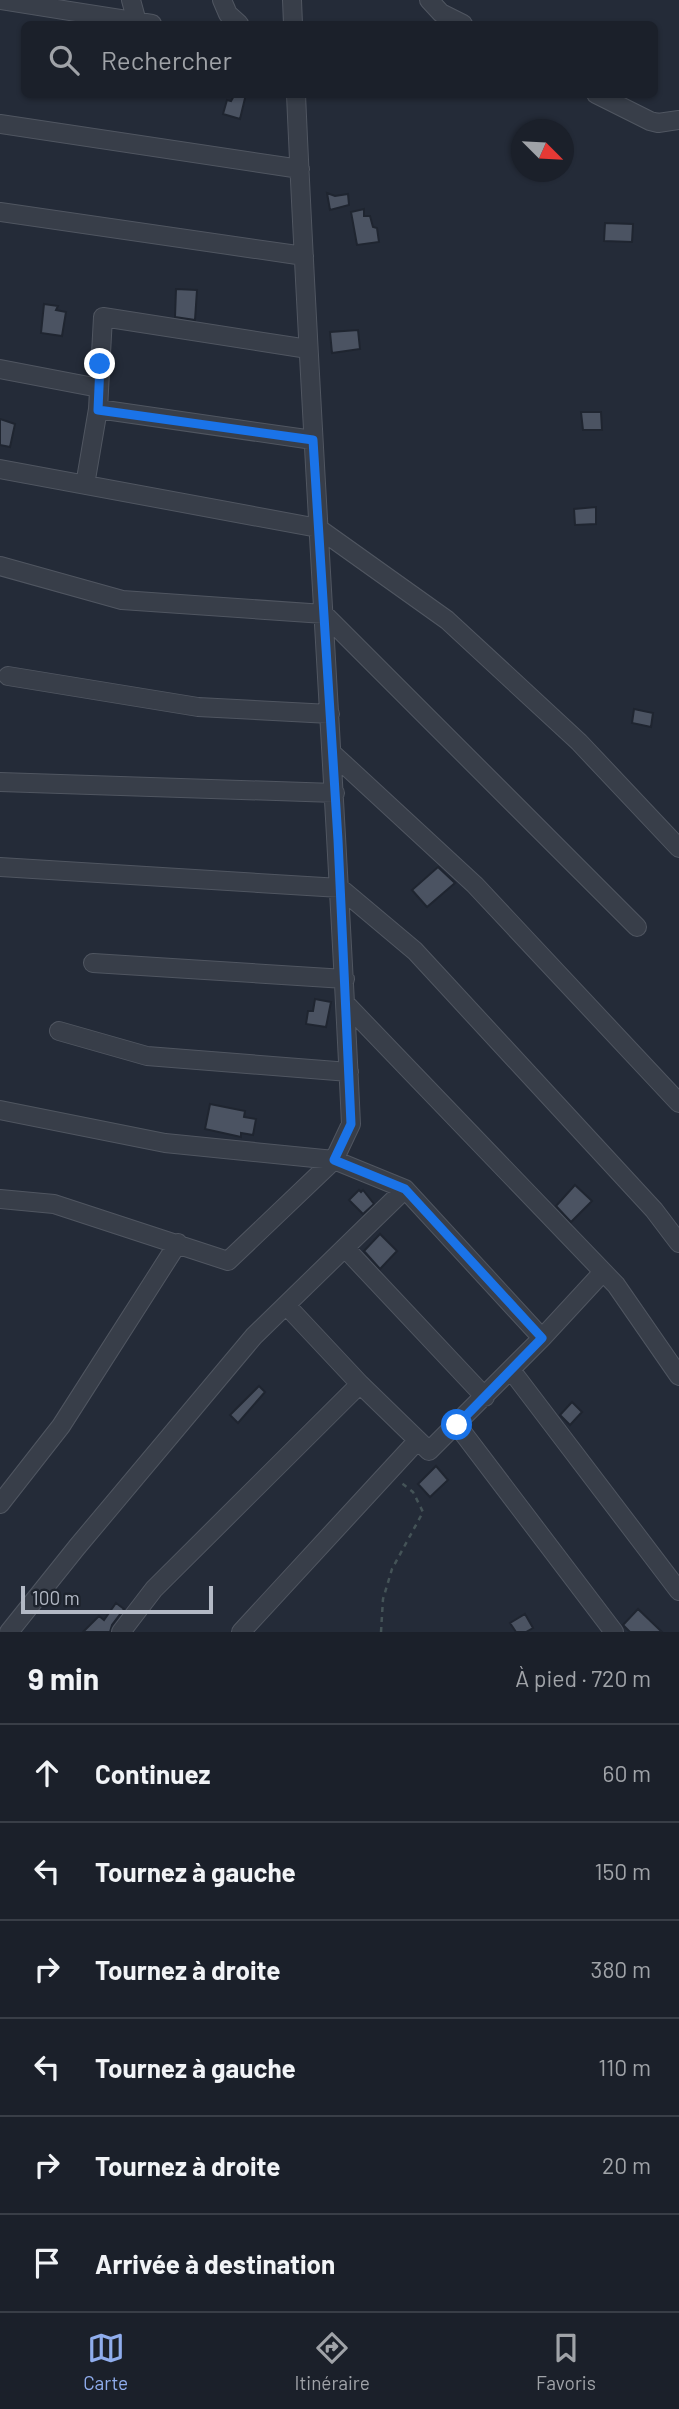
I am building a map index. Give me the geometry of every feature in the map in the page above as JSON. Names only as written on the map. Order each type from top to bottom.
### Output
[{"type":"street","points":[[0,0],[132,21]]},
{"type":"street","points":[[131,0],[144,21]]},
{"type":"street","points":[[222,0],[228,14],[236,21]]},
{"type":"street","points":[[292,0],[293,21]]},
{"type":"street","points":[[429,0],[441,13],[457,21]]},
{"type":"street","points":[[0,1199],[54,1204],[228,1261],[334,1160],[351,1124],[296,98]]},
{"type":"street","points":[[604,98],[650,121],[658,123],[679,120]]},
{"type":"street","points":[[0,124],[300,169]]},
{"type":"street","points":[[0,212],[304,256]]},
{"type":"street","points":[[85,485],[98,410],[103,317],[308,349]]},
{"type":"street","points":[[0,369],[99,388]]},
{"type":"street","points":[[98,410],[313,440]]},
{"type":"street","points":[[0,469],[318,528],[447,620],[579,742],[679,848]]},
{"type":"street","points":[[0,566],[122,600],[324,614],[636,927]]},
{"type":"street","points":[[8,676],[198,706],[330,714]]},
{"type":"street","points":[[332,753],[475,885],[679,1103]]},
{"type":"street","points":[[0,782],[335,793]]},
{"type":"street","points":[[0,867],[340,888],[415,951],[654,1210],[679,1243]]},
{"type":"street","points":[[93,963],[345,978]]},
{"type":"street","points":[[346,1003],[616,1285],[679,1377]]},
{"type":"street","points":[[60,1031],[147,1056],[349,1072]]},
{"type":"street","points":[[0,1110],[165,1143],[334,1160],[405,1189],[542,1338]]},
{"type":"street","points":[[9,1632],[254,1336],[405,1189]]},
{"type":"street","points":[[0,1504],[61,1426],[178,1243]]},
{"type":"street","points":[[345,1248],[485,1397]]},
{"type":"street","points":[[286,1305],[360,1384],[429,1451],[485,1397],[603,1272]]},
{"type":"street","points":[[511,1370],[679,1591]]},
{"type":"street","points":[[121,1632],[154,1589],[360,1384]]},
{"type":"street","points":[[457,1425],[614,1632]]},
{"type":"street","points":[[242,1632],[418,1440]]},
{"type":"path","points":[[381,1632],[383,1599],[392,1570],[423,1512],[413,1492],[388,1473]]},
{"type":"building","points":[[233,98],[245,98],[240,119],[223,114],[227,100],[231,101]]},
{"type":"building","points":[[327,193],[335,196],[348,194],[349,205],[330,210]]},
{"type":"building","points":[[364,209],[364,216],[370,216],[373,227],[377,228],[379,242],[357,245],[351,212]]},
{"type":"building","points":[[605,223],[633,224],[632,242],[604,241]]},
{"type":"building","points":[[176,289],[197,290],[195,320],[175,317]]},
{"type":"building","points":[[44,304],[58,306],[56,310],[66,312],[62,336],[41,333]]},
{"type":"building","points":[[358,330],[360,349],[332,353],[330,332]]},
{"type":"building","points":[[581,412],[601,412],[602,430],[583,430]]},
{"type":"building","points":[[0,419],[15,424],[10,447],[0,445]]},
{"type":"building","points":[[596,507],[596,524],[575,525],[574,509]]},
{"type":"building","points":[[634,709],[653,713],[651,727],[632,723]]},
{"type":"building","points":[[438,867],[455,883],[427,907],[412,890]]},
{"type":"building","points":[[315,999],[331,1002],[326,1027],[306,1024],[308,1011],[313,1011]]},
{"type":"building","points":[[210,1104],[245,1111],[244,1117],[256,1119],[253,1135],[241,1133],[241,1137],[205,1129]]},
{"type":"building","points":[[575,1185],[592,1201],[571,1222],[556,1206]]},
{"type":"building","points":[[359,1190],[363,1190],[374,1204],[363,1214],[349,1200]]},
{"type":"building","points":[[380,1234],[397,1251],[380,1269],[364,1251]]},
{"type":"building","points":[[259,1386],[265,1392],[238,1423],[230,1415]]},
{"type":"building","points":[[572,1402],[582,1412],[570,1425],[560,1415]]},
{"type":"building","points":[[436,1466],[448,1480],[430,1497],[418,1484]]},
{"type":"building","points":[[116,1603],[124,1609],[110,1632],[83,1632],[99,1616],[104,1620]]},
{"type":"building","points":[[638,1609],[662,1632],[630,1632],[623,1625]]},
{"type":"building","points":[[525,1614],[533,1628],[526,1632],[516,1632],[510,1623]]},
{"type":"route","points":[[100,364],[98,410],[313,440],[338,840],[351,1124],[334,1160],[405,1189],[542,1338],[457,1425]]}]
